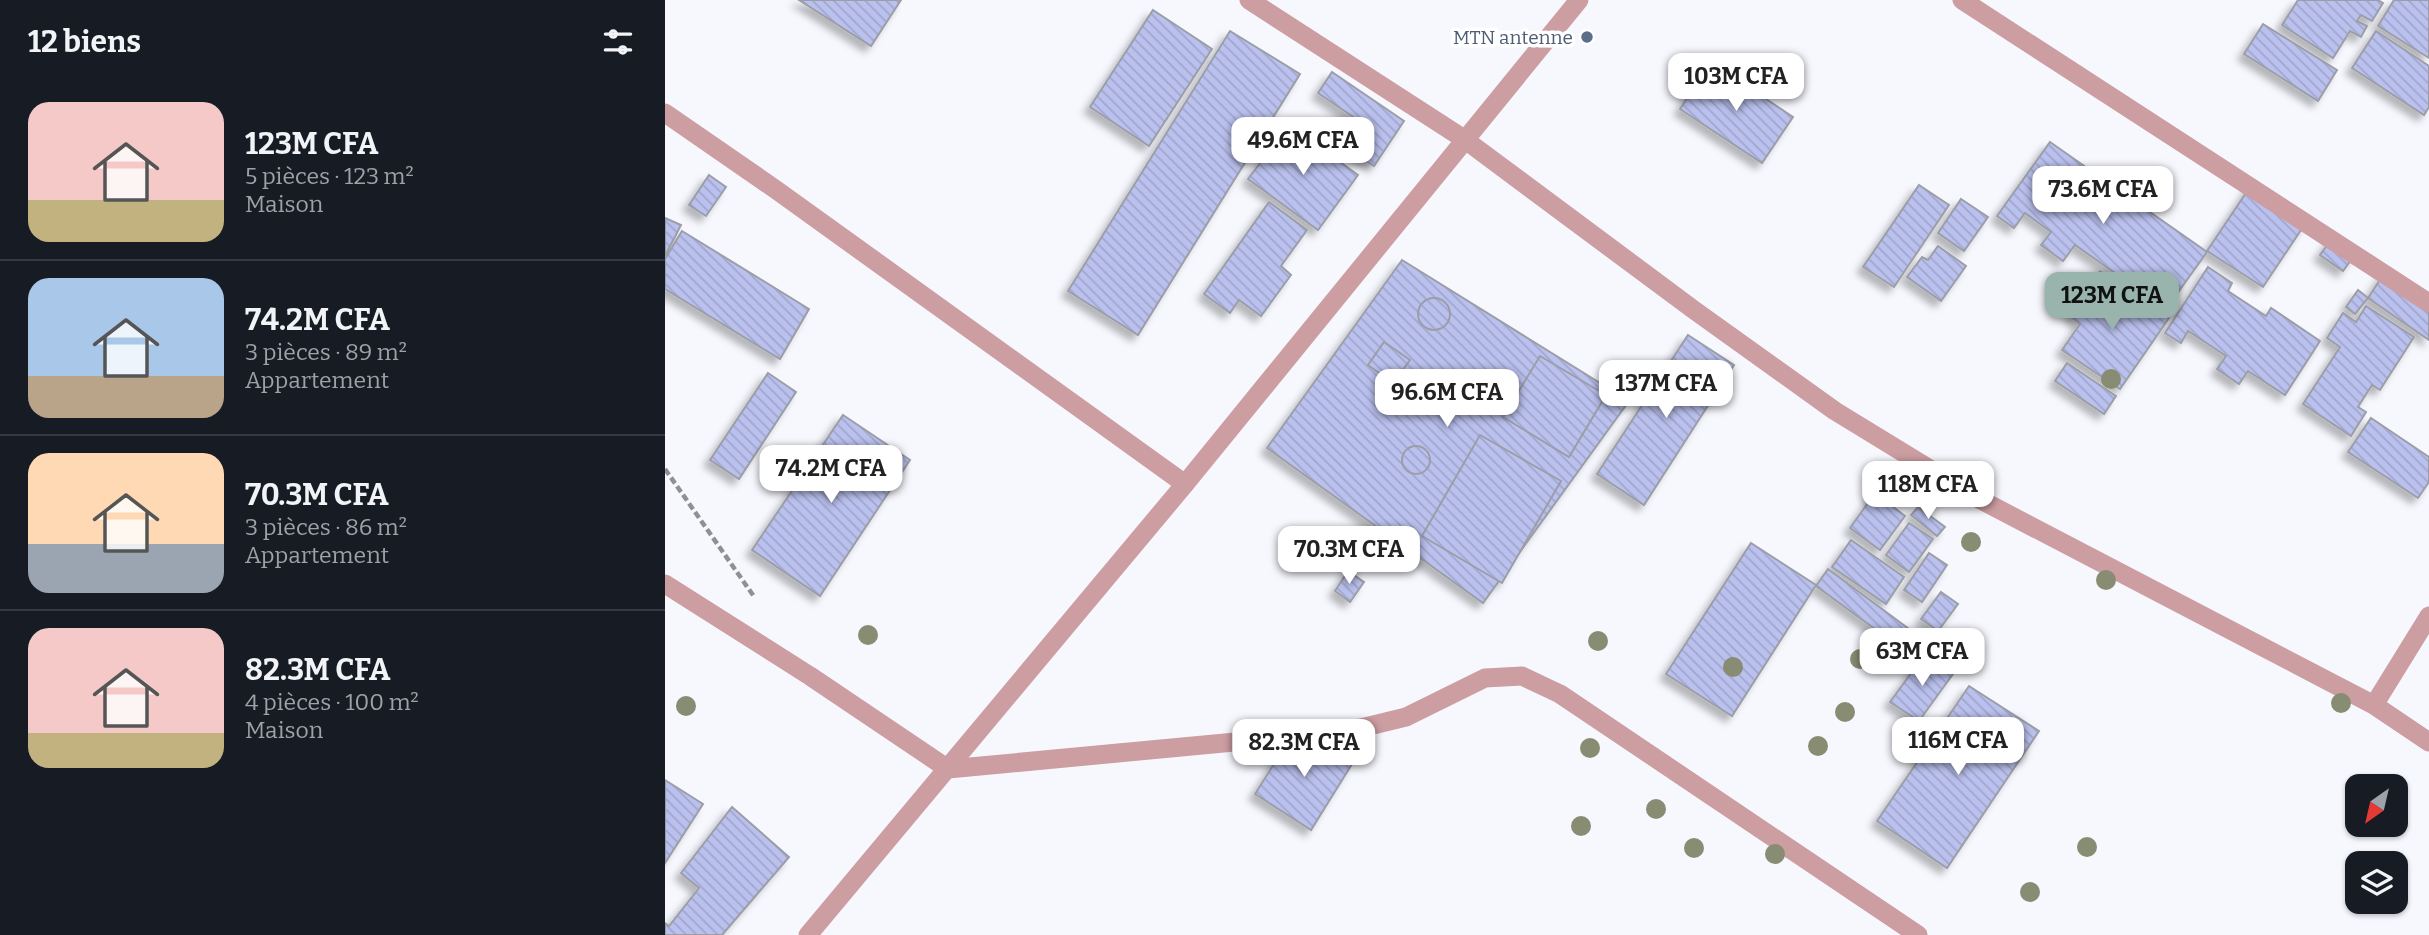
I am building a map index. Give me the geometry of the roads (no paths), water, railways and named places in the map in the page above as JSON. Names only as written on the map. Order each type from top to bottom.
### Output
[{"type":"street","points":[[1249,0],[1464,139],[1835,411],[1979,499],[2374,705],[2429,742]]},
{"type":"street","points":[[808,935],[1185,484],[1579,0]]},
{"type":"street","points":[[1962,0],[2429,303]]},
{"type":"street","points":[[665,113],[1185,484]]},
{"type":"street","points":[[665,584],[810,676],[948,769],[1361,728],[1406,717],[1485,678],[1522,676],[1560,694],[1918,935]]},
{"type":"street","points":[[2374,705],[2429,616]]},
{"type":"place","name":"MTN antenne","points":[[1587,37]]}]
